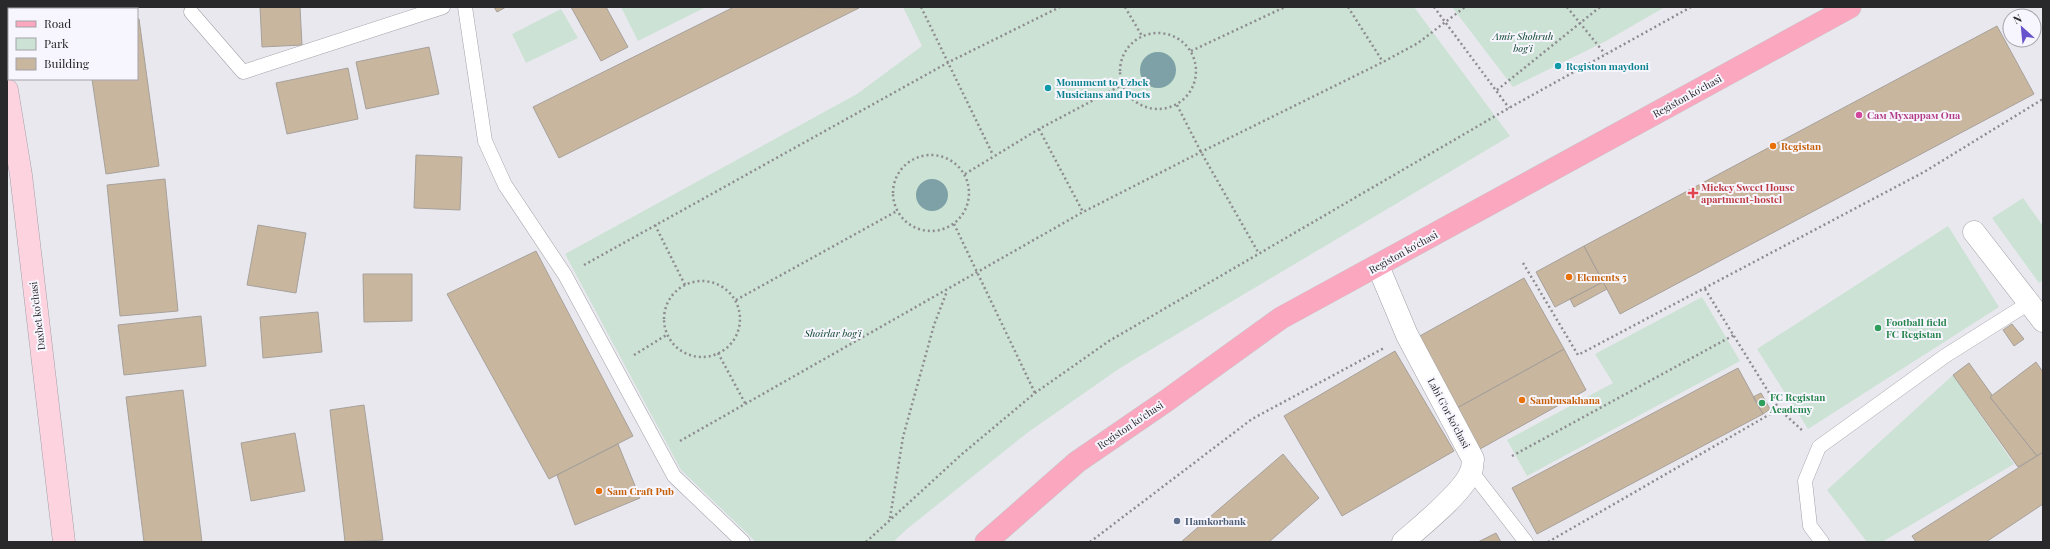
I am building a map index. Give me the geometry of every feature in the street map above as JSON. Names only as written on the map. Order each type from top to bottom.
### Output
[{"type":"main road","name":"Registon ko'chasi","points":[[986,542],[1077,462],[1166,401],[1281,318],[1850,7]]},
{"type":"main road","name":"Daxbet ko'chasi","points":[[7,90],[21,175],[64,542]]},
{"type":"street","points":[[1974,232],[2043,321]]},
{"type":"street","name":"Labi G'or ko'chasi","points":[[1378,266],[1408,335],[1473,459],[1472,471]]},
{"type":"street","points":[[1403,542],[1448,502],[1472,471]]},
{"type":"lane","points":[[191,12],[244,72],[443,7]]},
{"type":"lane","points":[[465,7],[486,141],[505,185],[566,275],[674,476],[743,542]]},
{"type":"lane","points":[[1822,542],[1810,526],[1805,481],[1818,447],[1945,356],[2029,303]]},
{"type":"lane","points":[[1472,471],[1526,542]]},
{"type":"path","points":[[922,7],[993,155]]},
{"type":"path","points":[[566,275],[949,62],[1060,7]]},
{"type":"path","points":[[1125,7],[1142,36]]},
{"type":"path","points":[[1191,51],[1285,7]]},
{"type":"path","points":[[1348,7],[1383,62]]},
{"type":"path","points":[[1434,7],[1498,90],[1509,108]]},
{"type":"path","points":[[660,452],[744,403],[977,274],[1083,212],[1418,43],[1466,7]]},
{"type":"path","points":[[1567,7],[1605,54]]},
{"type":"path","points":[[1498,90],[1600,7]]},
{"type":"path","points":[[866,542],[890,518],[962,454],[1036,393],[1108,341],[1258,252],[1509,108],[1691,7]]},
{"type":"path","points":[[1163,33],[1174,36],[1184,42],[1191,51],[1196,62],[1196,74],[1193,87],[1187,97],[1177,105],[1164,109],[1151,109],[1134,101],[1122,85],[1119,74],[1120,62],[1132,42],[1142,36],[1163,33]]},
{"type":"path","points":[[965,174],[993,155],[1122,85]]},
{"type":"path","points":[[1523,263],[1578,355],[1924,172],[2043,99]]},
{"type":"path","points":[[1177,105],[1201,152],[1258,252]]},
{"type":"path","points":[[1039,129],[1083,212]]},
{"type":"path","points":[[932,154],[945,157],[956,164],[965,174],[969,184],[970,196],[968,206],[962,216],[954,224],[944,230],[922,231],[912,227],[903,220],[897,211],[893,198],[894,185],[898,173],[908,163],[919,156],[932,154]]},
{"type":"path","points":[[736,300],[897,211]]},
{"type":"path","points":[[954,224],[1036,393]]},
{"type":"path","points":[[656,225],[685,285]]},
{"type":"path","points":[[696,281],[708,281],[719,285],[728,291],[736,300],[740,312],[740,325],[736,337],[728,346],[718,353],[706,356],[695,356],[684,352],[674,345],[665,324],[665,312],[669,301],[675,292],[685,285],[696,281]]},
{"type":"path","points":[[1705,288],[1779,409],[1818,447]]},
{"type":"path","points":[[890,518],[903,437],[934,325],[947,290]]},
{"type":"path","points":[[615,367],[668,334]]},
{"type":"path","points":[[1090,542],[1252,419],[1408,335]]},
{"type":"path","points":[[1512,456],[1734,335]]},
{"type":"path","points":[[718,353],[744,403]]},
{"type":"path","points":[[1548,542],[1779,409]]},
{"type":"green space","points":[[621,7],[706,7],[638,41]]},
{"type":"green space","name":"Shoirlar bog'i","points":[[903,7],[1414,7],[1510,136],[1120,368],[1027,433],[907,529],[893,542],[756,542],[681,470],[565,254],[857,94],[922,46]]},
{"type":"green space","name":"Amir Shohruh bog'i","points":[[1452,7],[1665,7],[1606,41],[1513,87]]},
{"type":"green space","points":[[561,9],[578,38],[526,63],[512,34]]},
{"type":"green space","points":[[2023,198],[2043,226],[2043,280],[2039,283],[1992,218]]},
{"type":"green space","name":"Football field FC Registan","points":[[1948,226],[1999,307],[1808,429],[1757,349]]},
{"type":"green space","points":[[1702,297],[1740,361],[1527,476],[1507,440],[1613,383],[1595,354]]},
{"type":"green space","points":[[1953,375],[2014,464],[1882,542],[1867,542],[1827,490]]},
{"type":"water","points":[[1162,52],[1171,57],[1175,63],[1175,77],[1171,83],[1162,88],[1154,88],[1145,83],[1141,77],[1140,66],[1145,57],[1151,53]]},
{"type":"water","points":[[929,179],[935,179],[944,183],[948,195],[944,207],[935,211],[929,211],[920,207],[916,198],[916,192],[920,183]]},
{"type":"building","points":[[260,7],[300,7],[302,45],[262,47]]},
{"type":"building","points":[[494,7],[506,7],[497,12]]},
{"type":"building","points":[[571,7],[606,7],[628,47],[601,61]]},
{"type":"building","points":[[734,7],[859,8],[559,158],[533,107]]},
{"type":"building","points":[[139,19],[159,166],[106,174],[92,80],[138,80]]},
{"type":"building","points":[[1997,26],[2002,35],[2002,48],[2009,48],[2034,94],[1620,314],[1584,246]]},
{"type":"building","points":[[429,47],[439,94],[366,109],[356,62]]},
{"type":"building","points":[[348,68],[358,119],[287,134],[276,83]]},
{"type":"building","points":[[416,155],[462,157],[460,210],[414,208]]},
{"type":"building","points":[[165,179],[178,311],[120,316],[107,185]]},
{"type":"building","points":[[258,225],[306,233],[296,293],[247,285]]},
{"type":"building","name":"Elements 5","points":[[1584,246],[1603,282],[1555,307],[1536,272]]},
{"type":"building","points":[[536,251],[633,436],[549,479],[447,294]]},
{"type":"building","points":[[363,274],[412,274],[412,321],[364,322]]},
{"type":"building","points":[[1524,278],[1564,349],[1457,408],[1418,337]]},
{"type":"building","points":[[1603,282],[1607,289],[1574,307],[1570,299]]},
{"type":"building","points":[[318,312],[322,352],[263,358],[260,317]]},
{"type":"building","points":[[201,316],[206,366],[124,375],[118,325]]},
{"type":"building","points":[[2012,324],[2024,339],[2014,346],[2003,330]]},
{"type":"building","points":[[1564,349],[1586,390],[1480,449],[1457,408]]},
{"type":"building","points":[[1395,351],[1454,451],[1342,516],[1284,416]]},
{"type":"building","points":[[2036,362],[2043,372],[2043,452],[2037,456],[1990,397]]},
{"type":"building","points":[[1969,363],[1992,395],[1990,397],[2037,456],[2018,467],[1953,375]]},
{"type":"building","points":[[1738,368],[1763,414],[1537,534],[1512,488]]},
{"type":"building","points":[[183,390],[202,542],[144,542],[126,397]]},
{"type":"building","name":"FC Registan Academy","points":[[1761,393],[1770,409],[1763,414],[1753,397]]},
{"type":"building","points":[[364,405],[383,540],[345,542],[330,410]]},
{"type":"building","points":[[295,433],[305,491],[251,501],[241,443]]},
{"type":"building","points":[[618,444],[640,498],[575,525],[557,475]]},
{"type":"building","points":[[2043,452],[2043,504],[1986,542],[1916,542],[1912,536]]},
{"type":"building","points":[[1283,454],[1319,498],[1269,542],[1181,542]]},
{"type":"building","points":[[1496,533],[1501,542],[1478,542]]},
{"type":"place","name":"Registon maydoni","points":[[1558,66]]},
{"type":"place","name":"Monument to Uzbek Musicians and Poets","points":[[1048,88]]},
{"type":"place","name":"Сам Мухаррам Она","points":[[1859,115]]},
{"type":"place","name":"Registan","points":[[1773,146]]},
{"type":"place","name":"Mickey Sweet House apartment-hostel","points":[[1693,193]]},
{"type":"place","name":"Elements 5","points":[[1569,277]]},
{"type":"place","name":"Football field FC Registan","points":[[1878,328]]},
{"type":"place","name":"Sambusakhana","points":[[1522,400]]},
{"type":"place","name":"FC Registan Academy","points":[[1762,403]]},
{"type":"place","name":"Sam Craft Pub","points":[[599,491]]},
{"type":"place","name":"Hamkorbank","points":[[1177,521]]}]
